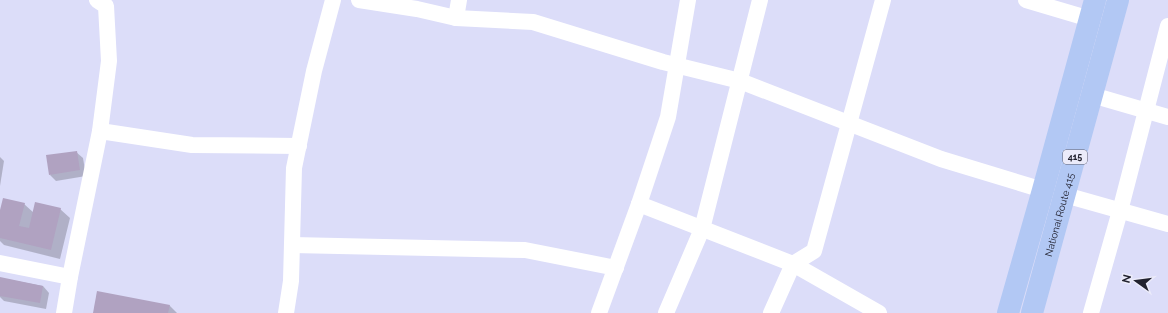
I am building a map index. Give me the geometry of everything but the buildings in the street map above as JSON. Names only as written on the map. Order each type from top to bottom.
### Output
[{"type":"highway","name":"National Route 415","points":[[1032,313],[1118,0]]},
{"type":"highway","name":"415","points":[[1008,313],[1092,10]]},
{"type":"street","points":[[64,313],[100,131],[109,61],[106,6],[97,0]]},
{"type":"street","points":[[286,313],[291,281],[294,168],[314,71],[333,0]]},
{"type":"street","points":[[359,0],[417,9],[456,18],[533,22],[677,65],[740,81],[941,160],[1043,190]]},
{"type":"street","points":[[456,18],[459,0]]},
{"type":"street","points":[[599,313],[640,204],[668,117],[688,0]]},
{"type":"street","points":[[666,313],[702,229],[760,0]]},
{"type":"street","points":[[771,313],[793,264],[814,251],[883,0]]},
{"type":"street","points":[[1026,0],[1092,10]]},
{"type":"street","points":[[1091,313],[1120,211],[1168,26]]},
{"type":"street","points":[[1092,95],[1168,117]]},
{"type":"street","points":[[100,131],[192,145],[299,146]]},
{"type":"street","points":[[1065,195],[1168,224]]},
{"type":"street","points":[[640,204],[793,264],[878,313]]},
{"type":"street","points":[[292,245],[525,250],[616,268]]},
{"type":"street","points":[[0,262],[70,277]]}]
